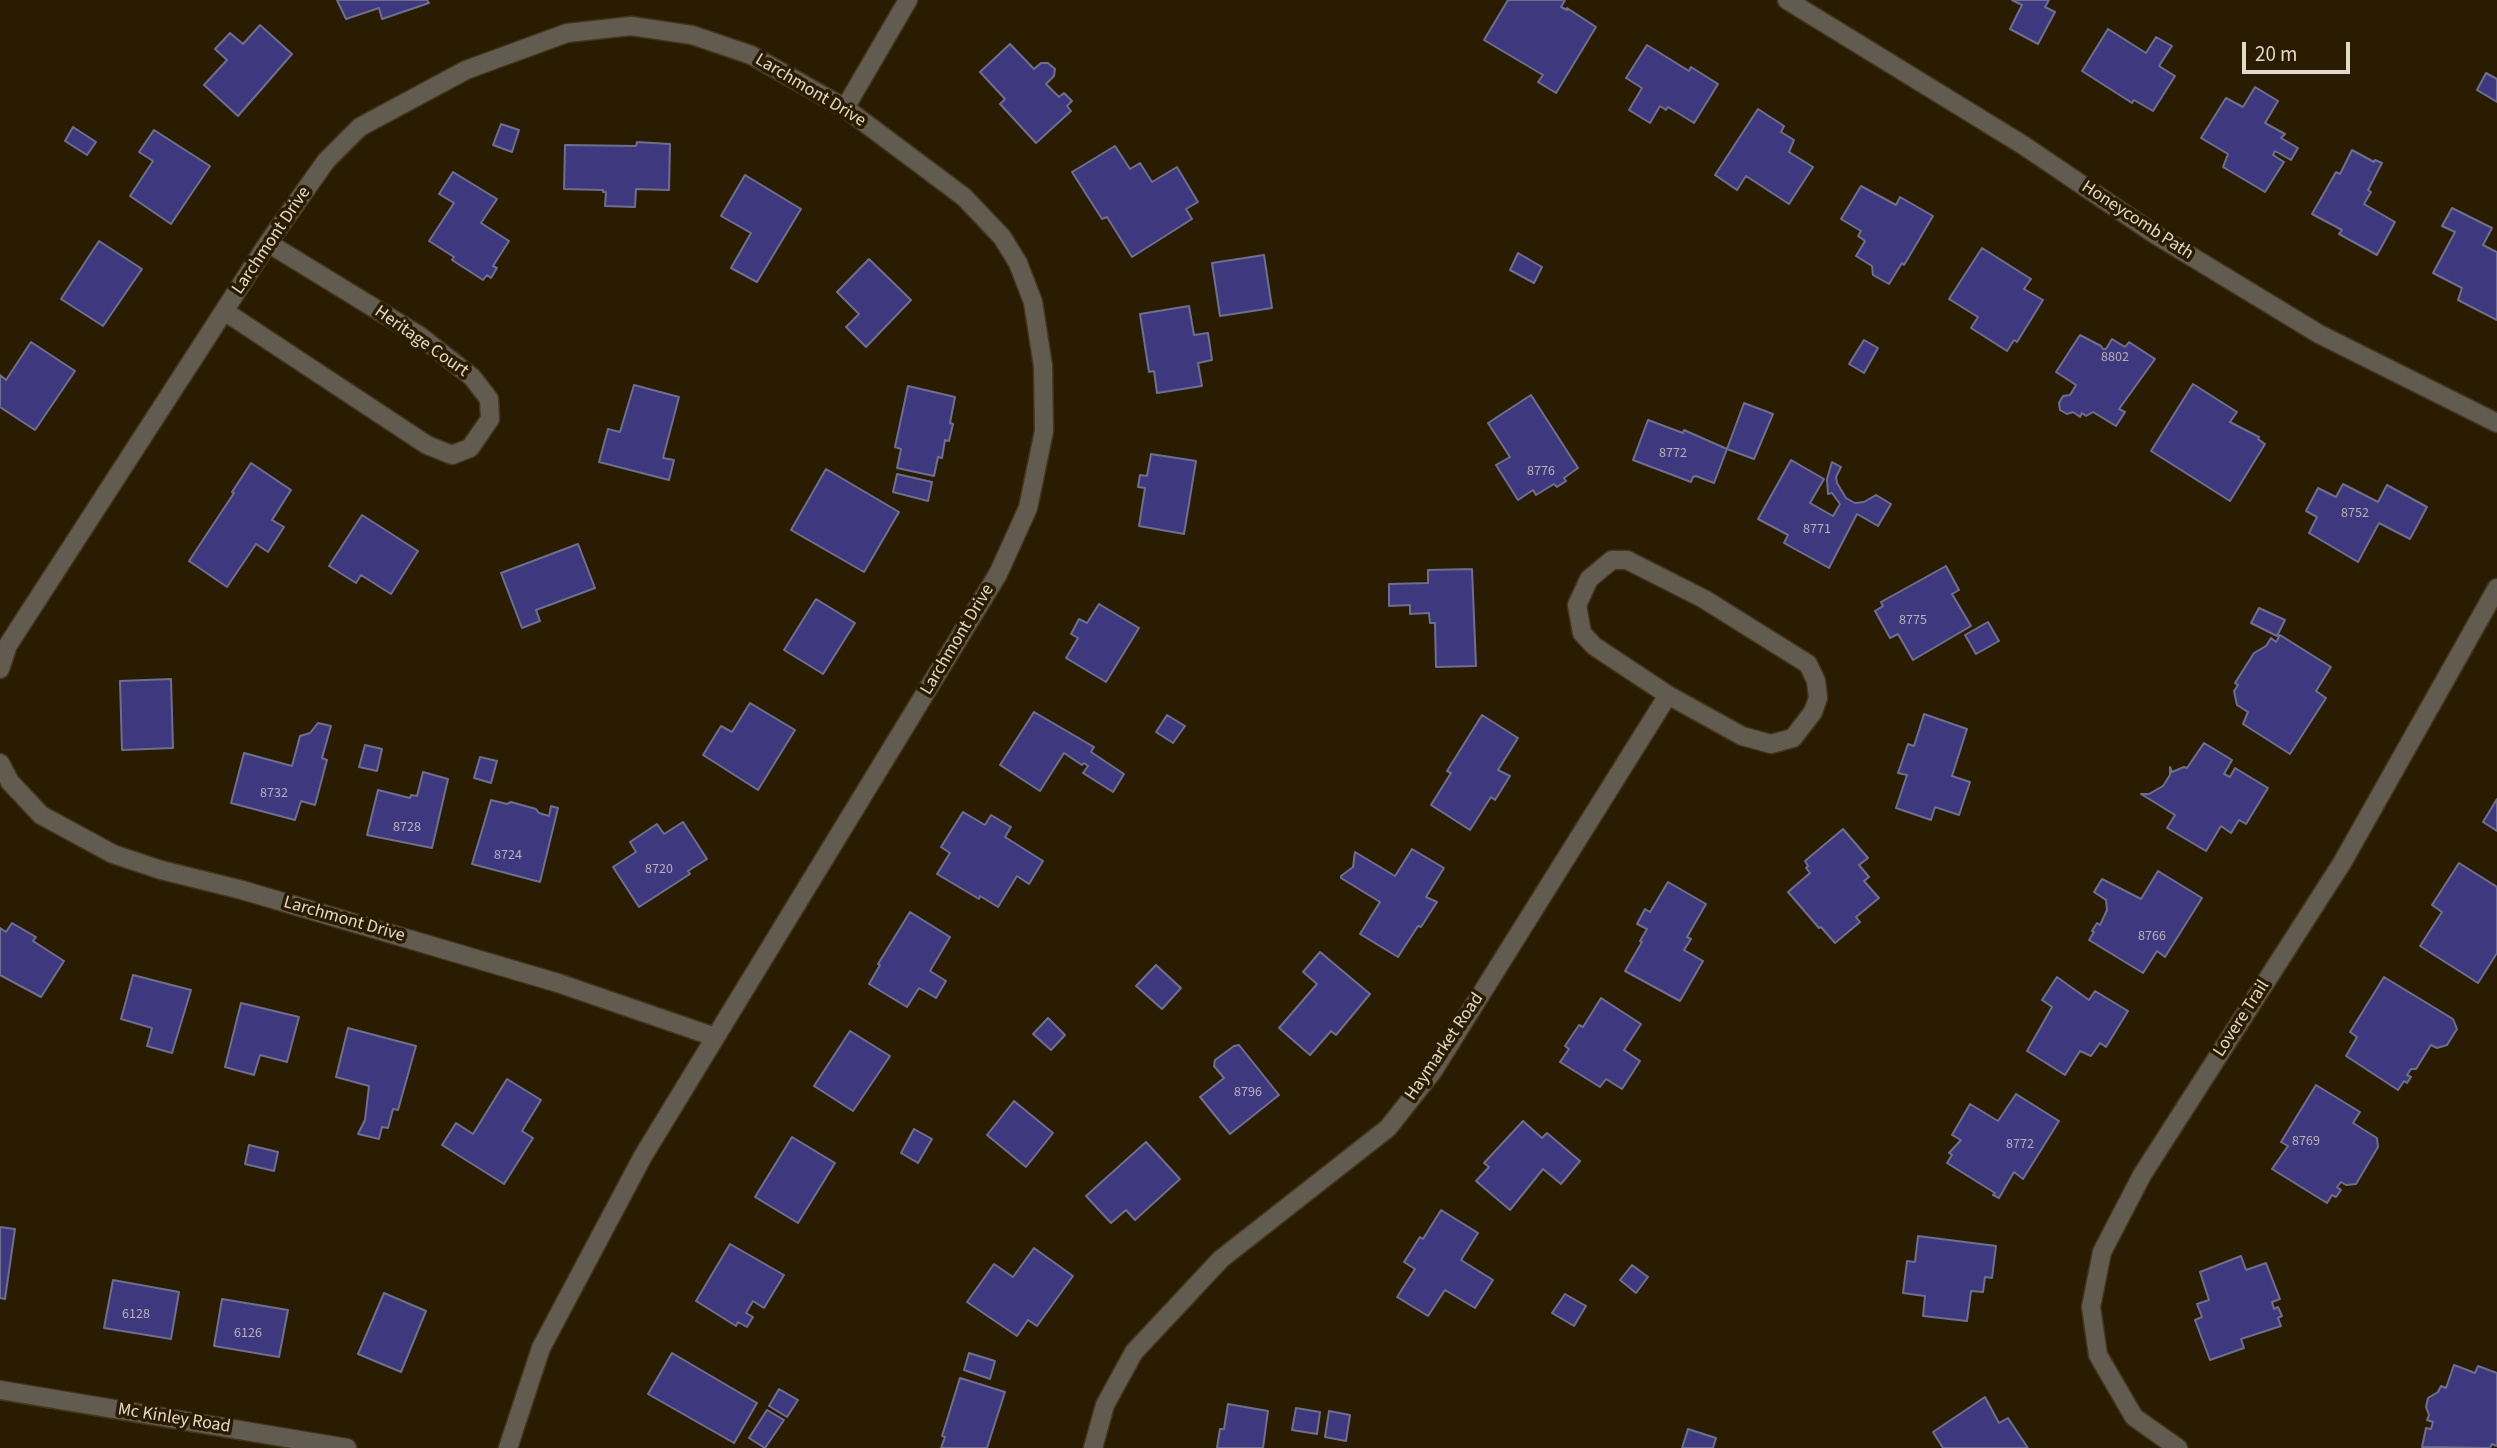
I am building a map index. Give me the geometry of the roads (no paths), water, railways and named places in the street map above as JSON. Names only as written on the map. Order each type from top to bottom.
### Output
[{"type":"street","points":[[845,108],[908,0]]},
{"type":"street","name":"Honeycomb Path","points":[[1787,0],[2023,145],[2156,235],[2319,334],[2497,423]]},
{"type":"street","name":"Larchmont Drive","points":[[0,669],[8,645],[268,243],[326,161],[360,127],[466,71],[567,33],[631,26],[692,35],[751,55],[845,108],[964,197],[1007,246],[1018,263],[1033,302],[1043,366],[1044,431],[1028,508],[998,574],[643,1156],[541,1348],[508,1448]]},
{"type":"street","name":"Heritage Court","points":[[225,311],[427,445],[452,455],[470,448],[490,419],[489,399],[472,377],[420,337],[268,243]]},
{"type":"street","points":[[1626,559],[1704,599],[1808,664],[1816,681],[1818,698],[1813,712],[1793,738],[1770,744],[1742,736],[1668,695],[1594,646],[1582,633],[1577,605],[1589,579],[1612,560],[1626,559]]},
{"type":"street","name":"Lovere Trail","points":[[2178,1448],[2134,1417],[2098,1355],[2091,1307],[2102,1252],[2143,1175],[2342,863],[2497,588]]},
{"type":"street","name":"Haymarket Road","points":[[1093,1448],[1105,1405],[1134,1352],[1221,1259],[1388,1128],[1433,1071],[1668,695]]},
{"type":"street","name":"Larchmont Drive","points":[[0,763],[10,782],[41,815],[113,853],[161,870],[242,890],[558,983],[715,1037]]},
{"type":"street","name":"Mc Kinley Road","points":[[0,1391],[347,1448]]}]
